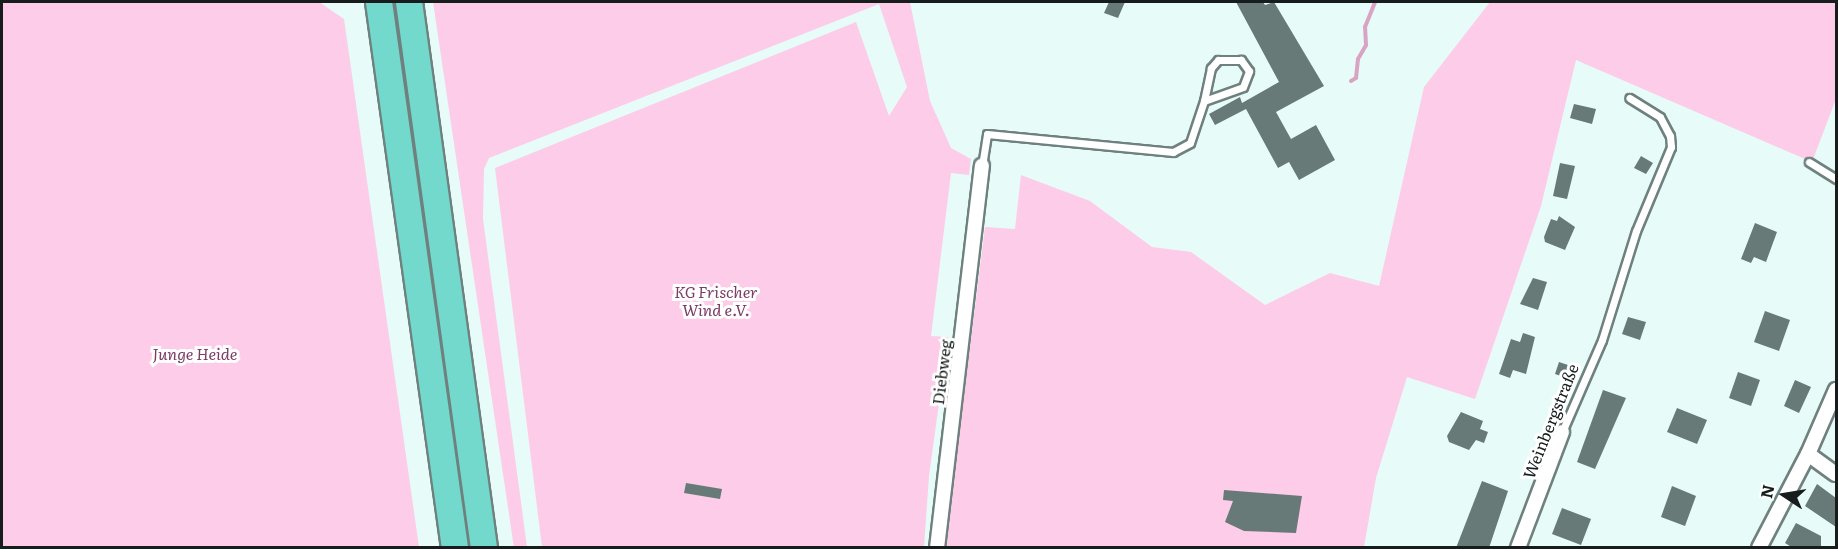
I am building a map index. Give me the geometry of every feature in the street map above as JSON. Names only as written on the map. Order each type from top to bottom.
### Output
[{"type":"highway","points":[[379,2],[455,548]]},
{"type":"highway","points":[[409,2],[484,548]]},
{"type":"street","name":"Diebweg","points":[[937,548],[982,165]]},
{"type":"street","points":[[978,201],[993,203]]},
{"type":"street","points":[[1759,548],[1809,454],[1836,390]]},
{"type":"street","name":"Weinbergstraße","points":[[1518,548],[1562,432]]},
{"type":"street","points":[[1809,454],[1836,474]]},
{"type":"lane","points":[[982,165],[987,134],[1173,152],[1190,143],[1204,101],[1211,68],[1218,60],[1241,60],[1249,71],[1243,87],[1204,101]]},
{"type":"lane","name":"Weinbergstraße","points":[[1562,432],[1613,308],[1636,231],[1671,147],[1670,136],[1660,117],[1629,98]]},
{"type":"lane","points":[[1809,162],[1836,179]]},
{"type":"green space","name":"Junge Heide","points":[[2,2],[319,2],[344,19],[419,547],[2,547]]},
{"type":"green space","name":"KG Frischer Wind e.V.","points":[[433,2],[910,2],[930,101],[951,148],[971,159],[969,175],[951,173],[931,336],[948,337],[929,476],[924,547],[542,547],[495,168],[856,22],[889,116],[907,87],[879,4],[489,158],[484,169],[483,219],[527,547],[514,548]]},
{"type":"green space","points":[[1490,2],[1836,2],[1836,99],[1812,162],[1576,60],[1541,206],[1475,399],[1407,377],[1376,478],[1364,547],[945,548],[985,227],[1015,229],[1021,175],[1090,201],[1152,247],[1191,252],[1265,305],[1330,273],[1379,286],[1424,87]]},
{"type":"building","points":[[1109,2],[1125,2],[1118,18],[1104,13]]},
{"type":"building","points":[[1236,2],[1263,2],[1265,5],[1274,2],[1324,86],[1276,112],[1291,139],[1316,125],[1335,160],[1299,180],[1289,162],[1278,168],[1246,109],[1215,125],[1209,114],[1240,97],[1242,103],[1279,82]]},
{"type":"building","points":[[1574,104],[1596,109],[1592,124],[1570,118]]},
{"type":"building","points":[[1641,156],[1653,163],[1646,174],[1634,168]]},
{"type":"building","points":[[1560,163],[1575,166],[1567,199],[1553,196]]},
{"type":"building","points":[[1559,216],[1575,227],[1565,250],[1545,242],[1544,237],[1551,219],[1557,221]]},
{"type":"building","points":[[1755,223],[1777,232],[1766,262],[1754,257],[1751,263],[1741,259]]},
{"type":"building","points":[[1533,278],[1547,282],[1538,310],[1520,304]]},
{"type":"building","points":[[1765,311],[1790,320],[1779,351],[1754,342]]},
{"type":"building","points":[[1628,317],[1646,322],[1640,340],[1622,334]]},
{"type":"building","points":[[1523,333],[1535,337],[1526,374],[1513,370],[1510,378],[1499,374],[1511,339],[1520,342]]},
{"type":"building","points":[[1559,362],[1574,367],[1570,379],[1555,374]]},
{"type":"building","points":[[1738,372],[1760,380],[1751,406],[1729,398]]},
{"type":"building","points":[[1795,380],[1811,387],[1799,413],[1784,406]]},
{"type":"building","points":[[1603,390],[1626,398],[1595,469],[1577,462]]},
{"type":"building","points":[[1677,408],[1707,420],[1697,444],[1667,432]]},
{"type":"building","points":[[1461,412],[1483,421],[1480,429],[1488,432],[1484,443],[1476,440],[1469,450],[1449,442],[1447,436]]},
{"type":"building","points":[[1482,481],[1508,491],[1489,548],[1456,548]]},
{"type":"building","points":[[686,483],[722,489],[720,499],[684,493]]},
{"type":"building","points":[[1817,484],[1836,498],[1836,527],[1805,506]]},
{"type":"building","points":[[1672,486],[1696,496],[1685,526],[1661,517]]},
{"type":"building","points":[[1224,490],[1302,496],[1296,533],[1244,531],[1225,522],[1233,501],[1223,500]]},
{"type":"building","points":[[1562,508],[1591,519],[1581,545],[1552,534]]},
{"type":"building","points":[[1796,523],[1821,536],[1821,548],[1793,548],[1785,543]]},
{"type":"waterway","points":[[1351,81],[1356,78],[1358,59],[1366,45],[1365,27],[1375,2]]}]
